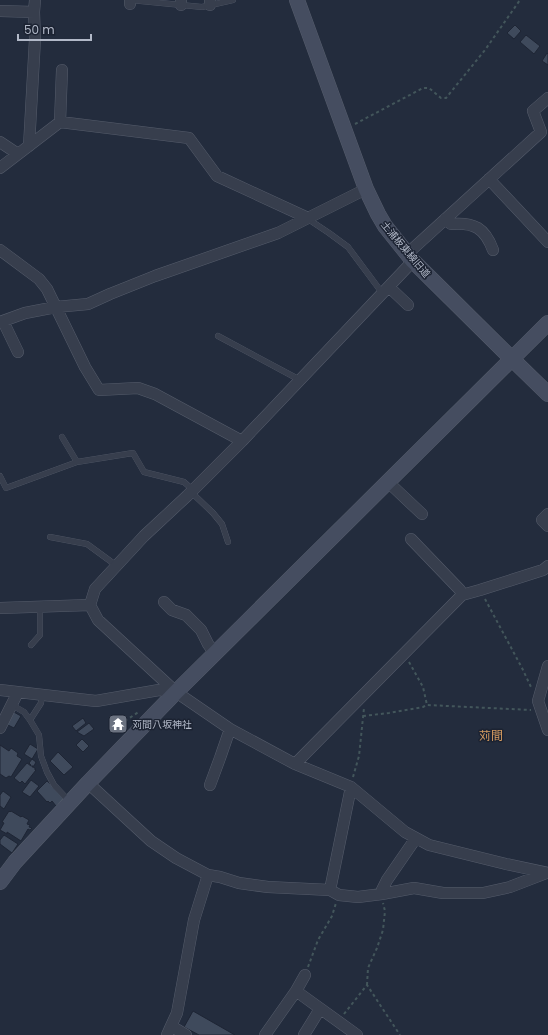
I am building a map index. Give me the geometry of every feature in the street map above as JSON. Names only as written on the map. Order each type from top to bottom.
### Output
[{"type":"street","points":[[29,146],[35,39],[35,0]]},
{"type":"street","name":"土浦板東線旧道","points":[[296,0],[366,189],[384,226],[410,258],[548,394]]},
{"type":"street","points":[[0,10],[34,12]]},
{"type":"street","points":[[60,122],[62,70]]},
{"type":"street","points":[[547,873],[428,845],[405,832],[351,787],[295,764],[230,729],[176,692],[98,620],[90,605],[95,589],[144,536],[192,491],[300,381],[386,290],[410,258],[445,219],[541,132],[533,111],[548,98]]},
{"type":"street","points":[[0,168],[60,122],[188,138],[217,176],[308,218]]},
{"type":"street","points":[[0,142],[18,154]]},
{"type":"street","points":[[489,179],[548,242]]},
{"type":"street","points":[[18,352],[1,321],[25,313],[56,307],[88,304],[155,276],[278,233],[366,189]]},
{"type":"street","points":[[445,219],[451,224],[471,224],[481,229],[489,240],[493,250]]},
{"type":"street","points":[[0,250],[39,279],[48,289],[85,366],[100,390],[138,388],[155,394],[242,441]]},
{"type":"street","points":[[386,290],[408,305]]},
{"type":"street","points":[[0,882],[15,862],[88,783],[176,692],[548,323]]},
{"type":"street","points":[[388,482],[422,514]]},
{"type":"street","points":[[548,514],[542,520],[548,526]]},
{"type":"street","points":[[411,539],[460,590],[462,595]]},
{"type":"street","points":[[295,764],[462,595],[543,570],[548,566]]},
{"type":"street","points":[[164,602],[172,610],[186,615],[201,630],[215,654]]},
{"type":"street","points":[[0,608],[90,605]]},
{"type":"street","points":[[548,666],[540,706],[548,730]]},
{"type":"street","points":[[0,690],[96,701],[159,690],[176,692]]},
{"type":"street","points":[[0,728],[18,692]]},
{"type":"street","points":[[210,785],[230,729]]},
{"type":"street","points":[[88,783],[151,841],[176,858],[208,875],[239,883],[268,888],[335,892],[358,897],[414,888],[443,893],[483,893],[510,887],[547,873]]},
{"type":"street","points":[[335,892],[351,787]]},
{"type":"street","points":[[382,894],[382,890],[387,880],[416,838]]},
{"type":"street","points":[[186,1035],[169,1030],[177,1013],[194,920],[208,875]]},
{"type":"street","points":[[265,1035],[296,991],[305,974]]},
{"type":"street","points":[[296,991],[357,1035]]},
{"type":"street","points":[[304,1035],[320,1009]]},
{"type":"lane","points":[[130,1],[181,2],[202,7],[210,2],[233,0]]},
{"type":"lane","points":[[308,218],[348,247],[386,290]]},
{"type":"lane","points":[[218,336],[300,381]]},
{"type":"lane","points":[[62,437],[77,462]]},
{"type":"lane","points":[[0,476],[6,488],[77,462],[133,453],[144,472],[184,482],[222,524],[228,542]]},
{"type":"lane","points":[[50,537],[87,544],[117,566]]},
{"type":"lane","points":[[31,645],[40,635],[40,607]]},
{"type":"lane","points":[[30,720],[42,702],[42,694]]},
{"type":"lane","points":[[12,706],[24,712],[30,720],[39,735],[41,756],[47,772],[54,785],[71,802]]},
{"type":"path","points":[[345,129],[423,88],[429,88],[441,98],[446,98],[485,50],[520,0]]},
{"type":"path","points":[[363,716],[389,713],[427,705],[540,706],[522,668],[480,590]]},
{"type":"path","points":[[405,653],[423,687],[427,705]]},
{"type":"path","points":[[351,787],[359,756],[364,707],[360,698]]},
{"type":"path","points":[[305,974],[318,940],[332,916],[335,892]]},
{"type":"path","points":[[338,1022],[367,985],[368,968],[383,930],[385,911],[382,894]]},
{"type":"path","points":[[367,985],[400,1035]]},
{"type":"building","points":[[515,25],[521,31],[514,39],[507,33]]},
{"type":"building","points":[[526,35],[540,46],[534,54],[520,42]]},
{"type":"building","points":[[547,53],[548,54],[548,65],[542,61]]},
{"type":"building","points":[[12,711],[21,716],[14,728],[6,724]]},
{"type":"building","name":"苅間八坂神社","points":[[117,717],[120,720],[122,719],[125,723],[122,725],[124,728],[117,732],[110,721]]},
{"type":"building","points":[[83,718],[86,723],[76,731],[72,726]]},
{"type":"building","points":[[89,723],[94,729],[84,736],[77,732]]},
{"type":"building","points":[[82,739],[89,746],[83,752],[76,745]]},
{"type":"building","points":[[30,744],[38,749],[32,759],[24,754]]},
{"type":"building","points":[[0,745],[9,751],[11,748],[18,753],[17,756],[22,759],[11,777],[9,776],[6,778],[0,774]]},
{"type":"building","points":[[58,752],[73,767],[64,775],[50,761]]},
{"type":"building","points":[[32,759],[36,762],[32,767],[36,770],[25,784],[22,781],[20,783],[14,778],[27,763],[31,766],[29,763]]},
{"type":"building","points":[[31,780],[39,786],[30,797],[22,792]]},
{"type":"building","points":[[47,781],[64,799],[56,806],[52,801],[50,803],[48,801],[47,802],[37,791]]},
{"type":"building","points":[[3,791],[11,797],[4,809],[0,806],[0,795]]},
{"type":"building","points":[[9,811],[29,820],[27,824],[32,828],[30,830],[28,829],[21,841],[7,832],[7,834],[0,830],[4,823],[2,822]]},
{"type":"building","points":[[4,835],[18,844],[12,853],[0,844],[0,840]]},
{"type":"building","points":[[193,1011],[235,1035],[199,1035],[184,1027]]},
{"type":"place","name":"苅間八坂神社","points":[[118,724]]},
{"type":"district","name":"苅間","points":[[491,736]]}]
